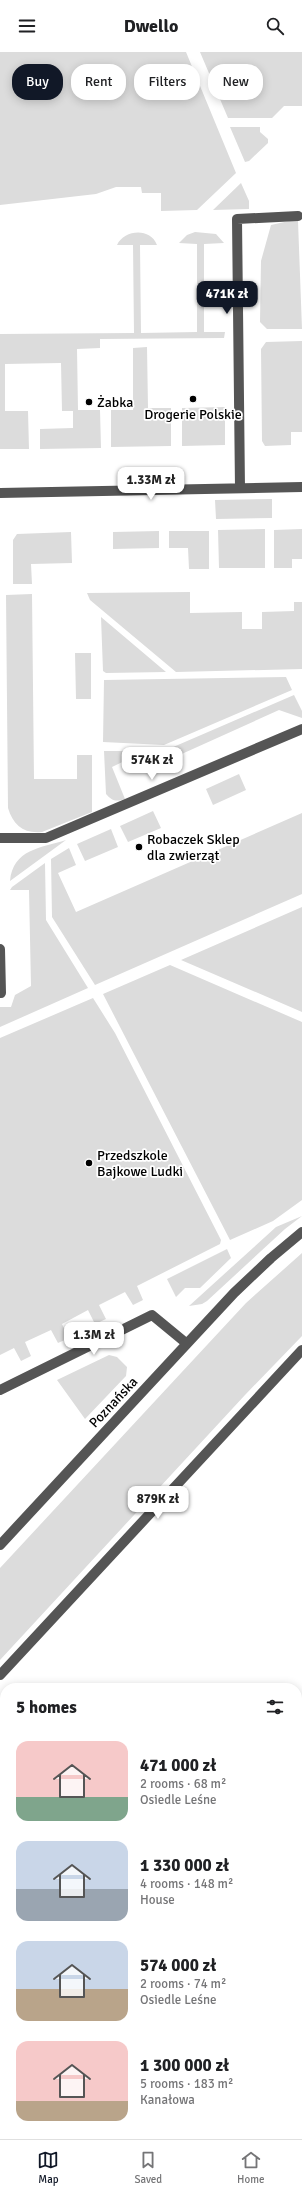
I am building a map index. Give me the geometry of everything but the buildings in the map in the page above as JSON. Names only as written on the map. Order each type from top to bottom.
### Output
[{"type":"street","points":[[240,488],[237,219],[298,216]]},
{"type":"street","points":[[0,493],[302,487]]},
{"type":"street","points":[[0,838],[46,838],[302,729]]},
{"type":"street","points":[[0,948],[1,993]]},
{"type":"street","name":"Poznańska","points":[[0,1546],[234,1293],[271,1258],[302,1232]]},
{"type":"street","points":[[0,1390],[152,1315],[186,1344]]},
{"type":"street","points":[[0,1674],[302,1350]]},
{"type":"shaded area","points":[[0,52],[186,52],[191,64],[134,64],[134,100],[200,100],[200,86],[236,173],[197,210],[161,211],[161,193],[142,193],[141,187],[116,187],[96,194],[0,205]]},
{"type":"shaded area","points":[[200,52],[302,52],[302,106],[284,106],[272,118],[228,118],[220,100],[263,100],[263,64],[208,64],[208,71]]},
{"type":"shaded area","points":[[230,127],[260,127],[260,132],[268,139],[268,143],[249,161],[245,162]]},
{"type":"shaded area","points":[[241,183],[249,201],[249,209],[213,210]]},
{"type":"shaded area","points":[[289,221],[298,221],[302,329],[267,329],[260,322],[261,261],[271,225]]},
{"type":"shaded area","points":[[195,232],[216,234],[224,243],[204,244],[204,332],[225,332],[224,338],[100,339],[100,348],[77,349],[78,410],[100,410],[101,448],[40,449],[40,429],[73,428],[73,411],[62,411],[61,363],[5,364],[5,411],[28,411],[29,449],[0,449],[0,334],[134,333],[133,245],[117,245],[125,236],[137,233],[149,235],[154,239],[157,245],[140,245],[141,333],[197,332],[197,244],[179,243],[187,235]]},
{"type":"shaded area","points":[[302,341],[302,432],[291,432],[291,445],[265,446],[262,441],[261,349],[266,342]]},
{"type":"shaded area","points":[[147,347],[148,408],[171,408],[171,446],[111,447],[111,410],[133,410],[133,348]]},
{"type":"shaded area","points":[[225,407],[225,445],[182,446],[182,408]]},
{"type":"shaded area","points":[[272,499],[272,518],[216,519],[215,500]]},
{"type":"shaded area","points":[[265,529],[265,568],[219,568],[218,530]]},
{"type":"shaded area","points":[[302,529],[302,559],[292,559],[292,568],[274,568],[274,530]]},
{"type":"shaded area","points":[[159,531],[159,548],[113,549],[113,532]]},
{"type":"shaded area","points":[[169,531],[209,531],[209,569],[189,569],[188,548],[169,548]]},
{"type":"shaded area","points":[[71,532],[72,563],[31,564],[32,584],[13,584],[13,540],[17,534]]},
{"type":"shaded area","points":[[190,592],[190,613],[242,612],[242,629],[262,629],[262,612],[294,611],[294,602],[302,602],[302,669],[176,672],[90,600],[87,593]]},
{"type":"shaded area","points":[[32,594],[34,779],[77,779],[77,755],[92,755],[92,812],[42,832],[25,830],[20,827],[16,824],[8,808],[6,595]]},
{"type":"shaded area","points":[[101,617],[166,672],[106,673],[103,671]]},
{"type":"shaded area","points":[[75,653],[91,653],[91,699],[76,699]]},
{"type":"shaded area","points":[[286,677],[292,690],[164,745],[103,742],[104,680]]},
{"type":"shaded area","points":[[294,695],[302,711],[302,718],[279,710],[144,771],[137,755],[112,767],[125,799],[114,800],[106,794],[104,751],[164,751]]},
{"type":"shaded area","points":[[239,774],[246,790],[213,805],[206,789]]},
{"type":"shaded area","points":[[153,811],[161,828],[128,842],[120,826]]},
{"type":"shaded area","points":[[302,813],[302,894],[95,985],[52,917],[51,859],[69,848],[76,865],[58,873],[76,912]]},
{"type":"shaded area","points":[[111,829],[118,847],[85,861],[77,844]]},
{"type":"shaded area","points":[[66,840],[10,881],[12,870],[16,862],[22,856],[38,848]]},
{"type":"shaded area","points":[[45,863],[46,920],[88,988],[0,1027],[0,1007],[11,1007],[15,995],[31,986],[29,890],[10,890]]},
{"type":"shaded area","points":[[302,907],[302,1012],[181,960]]},
{"type":"shaded area","points":[[170,965],[302,1022],[302,1200],[273,1221],[230,1240],[103,994]]},
{"type":"shaded area","name":"Przedszkole Bajkowe Ludki","points":[[93,998],[115,1033],[221,1240],[220,1244],[137,1286],[143,1300],[133,1305],[125,1292],[99,1305],[106,1319],[95,1324],[88,1310],[62,1324],[69,1338],[58,1343],[51,1330],[25,1342],[31,1356],[21,1361],[14,1348],[0,1355],[0,1038]]},
{"type":"shaded area","points":[[302,1216],[285,1229],[207,1301],[202,1304],[189,1306],[276,1227]]},
{"type":"shaded area","points":[[227,1249],[231,1258],[200,1288],[185,1288],[176,1297],[167,1279]]},
{"type":"shaded area","points":[[302,1253],[302,1336],[245,1395],[0,1660],[0,1568],[246,1303]]},
{"type":"shaded area","points":[[109,1355],[117,1357],[127,1367],[126,1376],[85,1419],[57,1380]]},
{"type":"place","name":"Drogerie Polskie","points":[[193,399]]},
{"type":"place","name":"Żabka","points":[[89,402]]},
{"type":"place","name":"Robaczek Sklep dla zwierząt","points":[[139,847]]},
{"type":"place","name":"Przedszkole Bajkowe Ludki","points":[[89,1163]]}]
